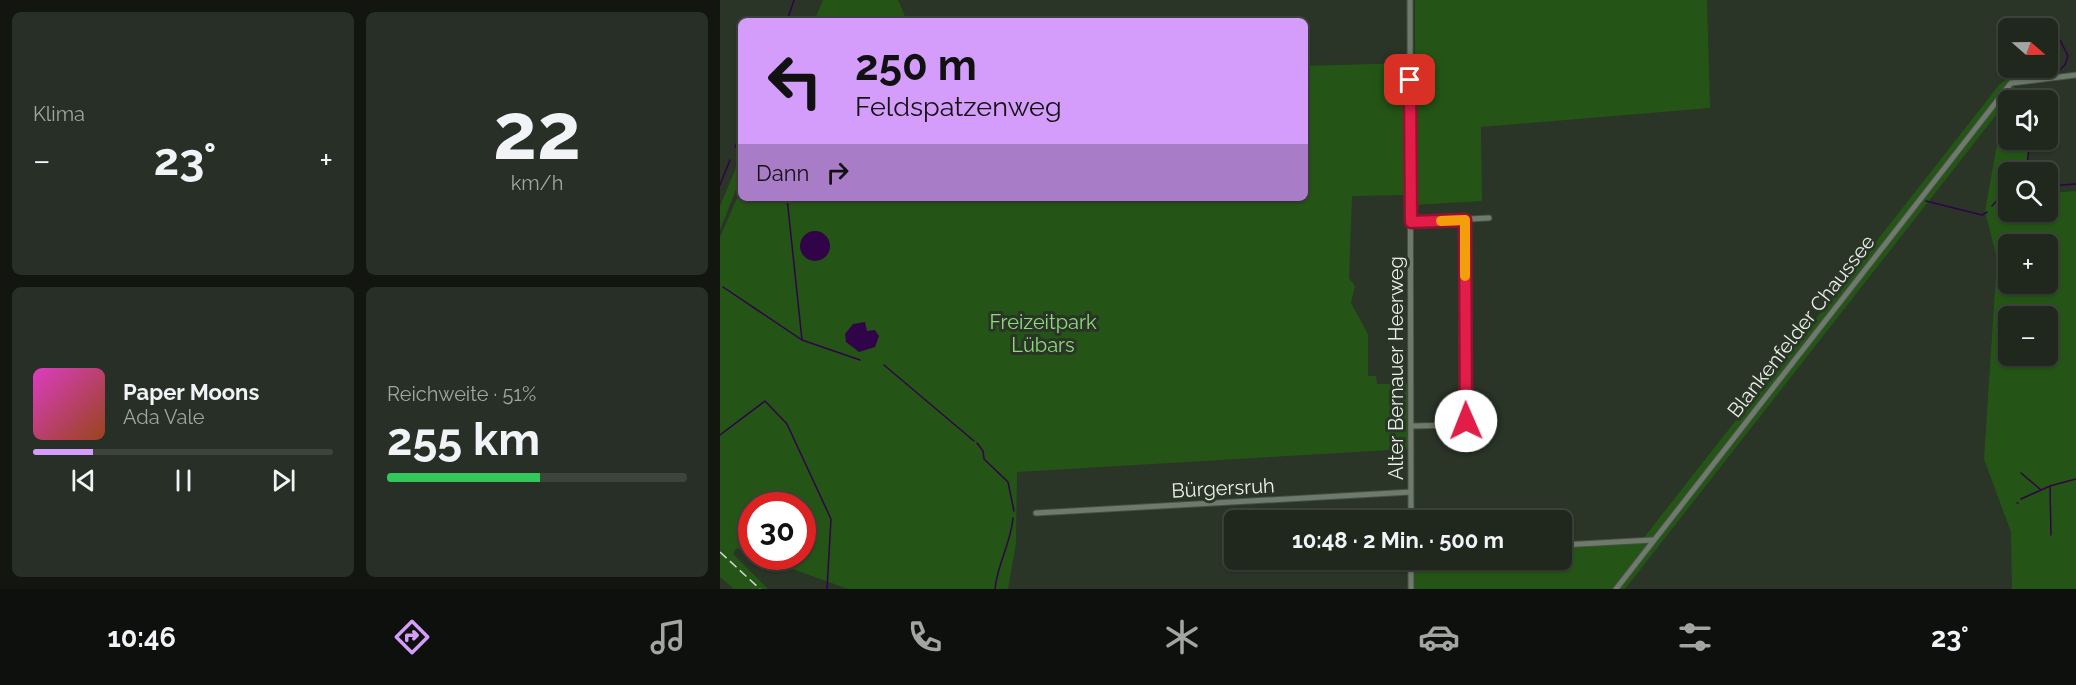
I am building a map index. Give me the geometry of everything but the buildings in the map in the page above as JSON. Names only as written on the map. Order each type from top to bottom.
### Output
[{"type":"street","name":"Alter Bernauer Heerweg","points":[[1410,0],[1411,510]]},
{"type":"street","name":"Blankenfelder Chaussee","points":[[1616,589],[2011,83],[2076,75]]},
{"type":"street","points":[[1411,222],[1489,218]]},
{"type":"street","points":[[1412,426],[1461,425],[1466,421],[1465,220]]},
{"type":"street","name":"Bürgersruh","points":[[1036,513],[1411,492]]},
{"type":"street","points":[[1572,544],[1652,540]]},
{"type":"street","points":[[1411,570],[1411,589]]},
{"type":"green space","points":[[823,0],[898,0],[906,18],[815,18]]},
{"type":"green space","points":[[1415,0],[1707,0],[1710,108],[1481,127],[1482,201],[1415,205]]},
{"type":"green space","name":"Freizeitpark Lübars","points":[[1408,63],[1407,195],[1352,196],[1349,278],[1355,286],[1351,303],[1368,334],[1368,376],[1376,376],[1377,384],[1407,384],[1408,449],[1017,472],[1016,543],[1008,589],[848,589],[795,570],[816,570],[816,492],[738,492],[738,549],[736,548],[733,554],[738,559],[738,570],[749,570],[768,589],[734,589],[720,577],[720,237],[738,196],[738,201],[1308,201],[1308,66]]},
{"type":"green space","points":[[2008,78],[2017,90],[1998,90],[1998,113],[1625,589],[1414,589],[1415,570],[1572,570],[1572,544],[1642,540],[1999,85]]},
{"type":"green space","points":[[1998,138],[1998,150],[2028,150],[2028,162],[1998,162],[1998,222],[2058,222],[2058,192],[2076,191],[2076,589],[2012,589],[2011,532],[1984,459],[1997,259],[1985,211]]},
{"type":"green space","points":[[738,163],[738,185],[720,230],[720,206]]},
{"type":"shaded area","points":[[815,231],[821,232],[829,240],[829,252],[821,260],[815,261],[809,260],[801,252],[800,246],[801,240],[809,232]]},
{"type":"shaded area","points":[[865,322],[867,331],[875,330],[879,336],[875,347],[859,352],[846,342],[845,334],[853,324]]},
{"type":"waterway","points":[[788,18],[794,0]]},
{"type":"waterway","points":[[2058,71],[2065,65],[2068,56],[2060,40]]},
{"type":"waterway","points":[[735,147],[738,140]]},
{"type":"waterway","points":[[2027,162],[2029,150]]},
{"type":"waterway","points":[[720,185],[730,160]]},
{"type":"waterway","points":[[2058,185],[2076,184]]},
{"type":"waterway","points":[[1992,206],[1998,199]]},
{"type":"waterway","points":[[787,201],[802,340]]},
{"type":"waterway","points":[[1926,201],[1982,215],[1987,212]]},
{"type":"waterway","points":[[723,287],[802,340],[860,360]]},
{"type":"waterway","points":[[884,365],[974,441]]},
{"type":"waterway","points":[[720,435],[765,401],[787,424],[831,519],[827,589]]},
{"type":"waterway","points":[[977,443],[983,451],[984,459],[1008,482],[1014,511]]},
{"type":"waterway","points":[[2021,473],[2041,490]]},
{"type":"waterway","points":[[2021,499],[2050,486],[2076,479]]},
{"type":"waterway","points":[[2050,486],[2051,535]]},
{"type":"waterway","points":[[995,589],[1013,518]]},
{"type":"railway","points":[[720,552],[760,589]]},
{"type":"slow traffic","points":[[1441,221],[1465,220],[1465,276]]},
{"type":"route","points":[[1410,80],[1411,222],[1465,220],[1466,421]]}]
